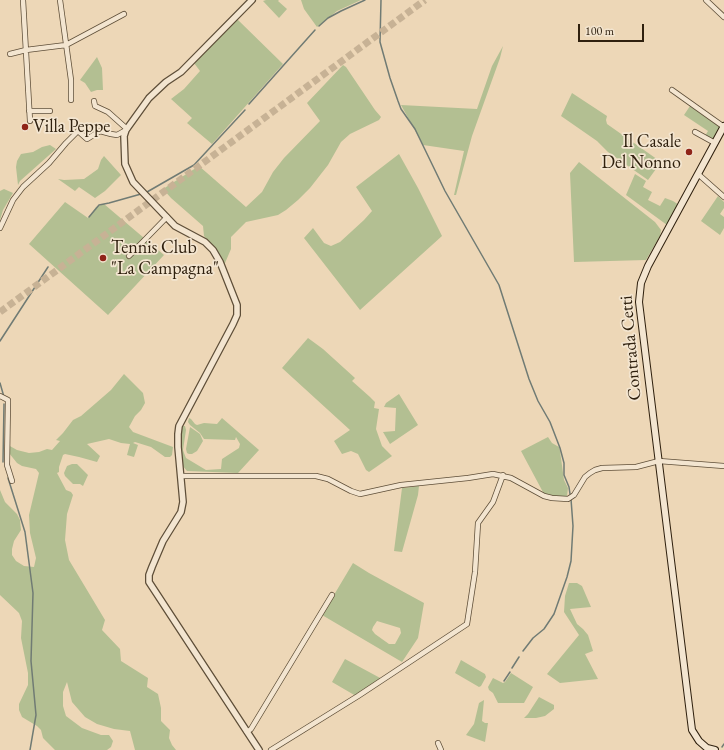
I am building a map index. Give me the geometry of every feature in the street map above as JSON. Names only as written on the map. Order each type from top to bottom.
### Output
[{"type":"main road","name":"Contrada Cetti","points":[[715,750],[704,746],[698,741],[692,730],[659,461],[641,330],[639,302],[640,288],[643,277],[652,258],[724,127]]},
{"type":"street","points":[[23,0],[30,121]]},
{"type":"street","points":[[60,0],[71,80],[71,100]]},
{"type":"street","points":[[249,0],[256,0]]},
{"type":"street","points":[[0,228],[13,200],[23,187],[49,163],[78,131],[88,139],[100,131],[117,135],[126,129],[149,98],[166,82],[181,72],[252,0]]},
{"type":"street","points":[[706,0],[724,17]]},
{"type":"street","points":[[10,54],[26,50],[66,45],[124,14]]},
{"type":"street","points":[[672,90],[724,127]]},
{"type":"street","points":[[94,101],[95,106],[108,112],[126,129]]},
{"type":"street","points":[[29,111],[50,111]]},
{"type":"street","points":[[126,129],[124,136],[126,164],[133,182],[175,226],[205,242],[213,250],[220,262],[237,305],[237,315],[233,324],[179,426],[178,447],[184,494],[181,512],[163,541],[149,575],[149,582],[259,750]]},
{"type":"street","points":[[695,132],[715,144]]},
{"type":"street","points":[[698,174],[724,197]]},
{"type":"street","points":[[129,256],[167,217]]},
{"type":"street","points":[[0,396],[8,400],[6,456],[12,481]]},
{"type":"street","points":[[181,476],[316,476],[328,479],[360,494],[401,485],[493,474],[511,478],[544,496],[568,499],[574,495],[585,477],[595,470],[602,468],[636,467],[659,461],[724,466]]},
{"type":"street","points":[[271,750],[358,696],[467,624],[475,572],[478,523],[493,502],[503,475]]},
{"type":"street","points":[[247,732],[251,729],[332,595]]},
{"type":"street","points":[[438,743],[441,750]]},
{"type":"green space","points":[[279,0],[278,1],[287,9],[279,18],[263,1]]},
{"type":"green space","points":[[301,0],[361,0],[337,11],[317,27],[304,9]]},
{"type":"green space","points":[[237,19],[283,64],[212,144],[187,123],[192,118],[171,99],[184,89],[200,71],[194,63]]},
{"type":"green space","points":[[503,46],[472,136],[456,195],[454,195],[464,151],[423,145],[401,105],[477,109],[492,66]]},
{"type":"green space","points":[[97,57],[102,68],[103,90],[91,92],[85,83],[80,80]]},
{"type":"green space","points":[[343,65],[346,67],[381,117],[379,120],[350,134],[341,142],[328,165],[310,188],[286,210],[278,215],[246,222],[231,237],[231,249],[225,263],[225,273],[218,253],[204,236],[203,226],[163,189],[199,166],[246,207],[262,192],[273,172],[284,158],[320,121],[307,103]]},
{"type":"green space","points":[[572,93],[607,116],[607,124],[661,162],[648,180],[561,116]]},
{"type":"green space","points":[[690,106],[721,128],[714,141],[705,136],[708,131],[684,115]]},
{"type":"green space","points":[[50,145],[56,149],[20,181],[18,185],[16,167],[17,161],[21,154],[33,152]]},
{"type":"green space","points":[[399,154],[442,236],[360,310],[304,238],[313,228],[324,243],[331,246],[340,242],[372,211],[356,187]]},
{"type":"green space","points":[[104,156],[121,175],[105,191],[95,198],[79,187],[75,191],[58,179],[84,179],[98,169]]},
{"type":"green space","points":[[579,162],[655,222],[661,230],[660,236],[646,260],[574,262],[570,173]]},
{"type":"green space","points":[[635,174],[646,181],[643,187],[652,192],[648,200],[660,206],[665,198],[679,205],[667,225],[626,195]]},
{"type":"green space","points":[[4,189],[13,193],[3,210],[0,220],[0,191]]},
{"type":"green space","points":[[718,196],[724,202],[724,208],[720,214],[724,217],[724,228],[720,235],[701,221]]},
{"type":"green space","name":"Tennis Club \"La Campagna\"","points":[[65,202],[88,218],[96,207],[104,204],[164,255],[108,315],[29,244]]},
{"type":"green space","points":[[308,338],[323,349],[355,378],[352,381],[375,402],[374,408],[379,409],[376,429],[382,446],[392,456],[369,472],[366,470],[358,454],[351,451],[342,454],[334,441],[350,430],[282,368]]},
{"type":"green space","points":[[124,374],[143,393],[145,403],[129,427],[133,432],[173,447],[172,455],[170,457],[165,457],[151,447],[135,442],[133,443],[138,445],[134,457],[127,455],[130,444],[109,439],[87,444],[100,456],[97,462],[65,454],[63,455],[59,472],[57,473],[66,490],[71,492],[73,495],[67,514],[65,540],[69,560],[105,620],[102,630],[120,649],[121,661],[148,678],[147,687],[158,694],[161,708],[161,721],[170,730],[169,738],[176,750],[135,750],[130,731],[114,729],[97,724],[85,717],[72,702],[67,682],[63,692],[63,706],[66,716],[82,728],[101,735],[109,735],[113,741],[111,747],[107,750],[55,750],[43,738],[41,730],[22,717],[19,710],[19,704],[28,685],[28,673],[21,638],[22,621],[19,613],[0,595],[0,490],[5,502],[17,514],[20,520],[21,530],[14,541],[12,555],[16,561],[24,566],[34,567],[36,558],[30,533],[29,515],[39,473],[36,469],[22,466],[17,463],[9,453],[8,445],[17,450],[29,453],[47,449],[52,450],[60,441],[56,440],[73,420],[81,416],[111,390]]},
{"type":"green space","points":[[399,394],[418,425],[390,444],[383,432],[395,431],[396,408],[384,407],[386,403]]},
{"type":"green space","points":[[189,418],[197,425],[204,423],[217,424],[222,418],[259,450],[238,473],[187,471],[182,465],[179,446],[182,426],[185,426],[186,430],[183,450],[186,458],[206,470],[221,469],[222,459],[239,448],[240,444],[236,437],[235,440],[204,439],[200,433],[190,425],[188,422]]},
{"type":"green space","points":[[190,427],[200,434],[203,441],[197,451],[192,454],[187,453],[186,449]]},
{"type":"green space","points":[[548,437],[552,443],[559,447],[560,451],[564,480],[568,488],[567,496],[563,498],[544,494],[521,451]]},
{"type":"green space","points":[[77,464],[88,475],[83,486],[80,484],[73,484],[65,476],[64,473],[67,466]]},
{"type":"green space","points":[[419,486],[418,495],[402,552],[394,551],[402,488]]},
{"type":"green space","points":[[353,563],[424,603],[418,638],[402,662],[322,615]],"holes":[[[377,621],[400,628],[401,633],[395,644],[389,644],[372,630]]]},
{"type":"green space","points":[[569,583],[577,583],[582,586],[591,607],[570,609],[577,624],[588,635],[593,651],[585,654],[598,679],[560,683],[547,674],[579,635],[564,612],[565,596]]},
{"type":"green space","points":[[345,659],[382,679],[356,696],[332,682]]},
{"type":"green space","points":[[461,660],[485,674],[486,677],[481,686],[479,687],[455,673]]},
{"type":"green space","points":[[511,673],[533,687],[524,703],[498,703],[488,687],[493,678],[503,683]]},
{"type":"green space","points":[[539,697],[554,705],[554,709],[545,716],[524,718],[528,714]]},
{"type":"green space","points":[[484,700],[482,721],[488,723],[485,742],[466,735],[474,724],[479,703]]},
{"type":"waterway","points":[[319,26],[328,18],[365,0]]},
{"type":"waterway","points":[[381,0],[380,42],[390,78],[401,109],[415,129],[445,191],[499,285],[529,379],[538,401],[550,422],[560,448],[564,463],[564,475],[570,494]]},
{"type":"waterway","points":[[249,104],[315,30]]},
{"type":"waterway","points":[[147,192],[194,165],[245,110]]},
{"type":"waterway","points":[[89,217],[99,205],[141,194]]},
{"type":"waterway","points":[[0,341],[48,267]]},
{"type":"waterway","points":[[0,383],[4,397]]},
{"type":"waterway","points":[[3,462],[4,404]]},
{"type":"waterway","points":[[8,478],[25,532],[33,593],[31,661],[36,715],[30,750]]},
{"type":"waterway","points":[[523,651],[533,638],[544,629],[554,614],[567,577],[571,561],[573,526],[571,499]]},
{"type":"waterway","points":[[512,668],[519,657]]},
{"type":"waterway","points":[[504,681],[510,672]]},
{"type":"tunnel","points":[[0,312],[425,0]]},
{"type":"place","name":"Villa Peppe","points":[[25,127]]},
{"type":"place","name":"Il Casale Del Nonno","points":[[689,152]]},
{"type":"place","name":"Tennis Club \"La Campagna\"","points":[[103,258]]}]
